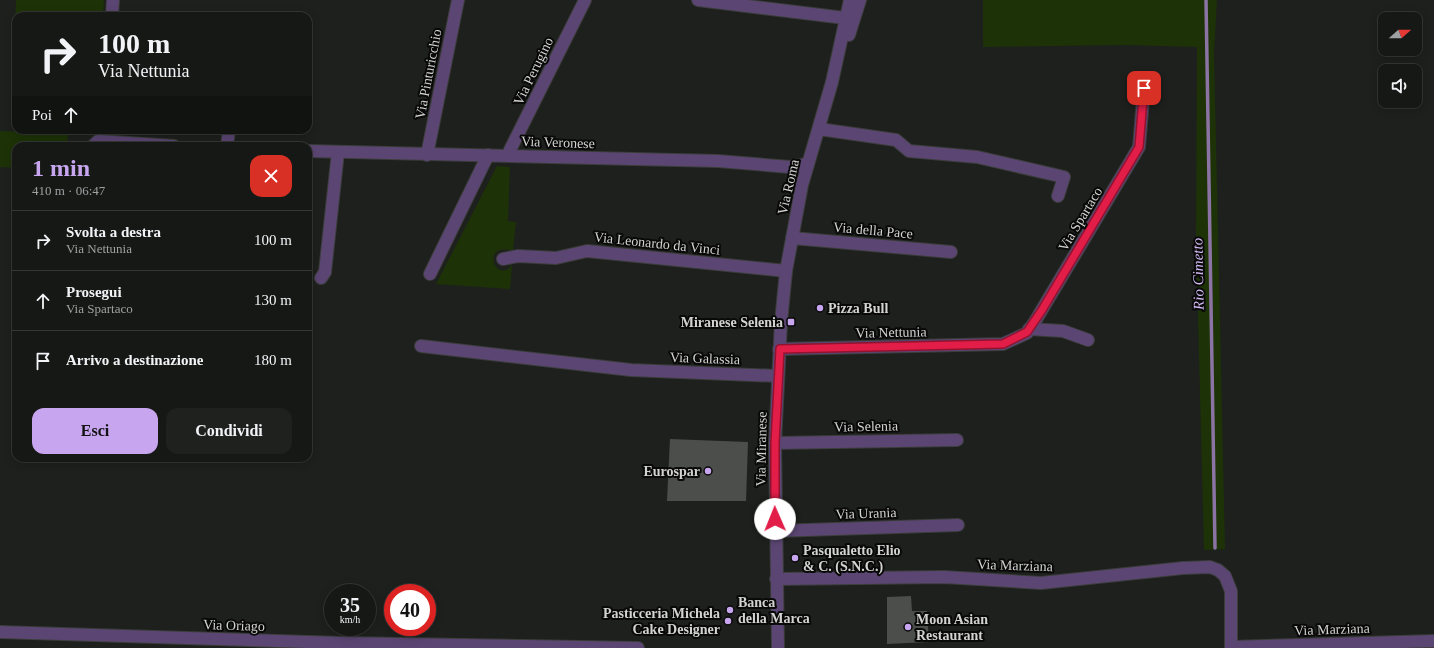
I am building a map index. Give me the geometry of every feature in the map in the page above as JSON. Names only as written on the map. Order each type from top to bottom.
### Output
[{"type":"street","points":[[112,12],[113,0]]},
{"type":"street","name":"Via Pinturicchio","points":[[427,154],[458,0]]},
{"type":"street","name":"Via Perugino","points":[[510,155],[510,150],[585,0]]},
{"type":"street","points":[[698,0],[845,18]]},
{"type":"street","name":"Via Roma","points":[[781,322],[786,271],[792,238],[808,164],[838,62],[845,18],[850,0]]},
{"type":"street","name":"Via Roma","points":[[838,62],[845,48],[860,0]]},
{"type":"street","name":"Via Spartaco","points":[[1003,344],[1015,340],[1029,329],[1139,147],[1144,88]]},
{"type":"street","points":[[819,129],[896,140],[909,151],[977,157],[1064,177],[1058,196]]},
{"type":"street","points":[[99,139],[131,142]]},
{"type":"street","name":"Via Veronese","points":[[312,151],[718,161],[790,167],[808,164]]},
{"type":"street","points":[[321,278],[325,272],[338,152]]},
{"type":"street","points":[[430,274],[488,155]]},
{"type":"street","name":"Via della Pace","points":[[792,238],[951,252]]},
{"type":"street","name":"Via Leonardo da Vinci","points":[[503,259],[518,256],[556,258],[587,251],[786,271]]},
{"type":"street","name":"Via Miranese","points":[[778,648],[775,443],[781,322]]},
{"type":"street","points":[[1029,329],[1062,332],[1088,340]]},
{"type":"street","name":"Via Nettunia","points":[[780,349],[1003,344]]},
{"type":"street","name":"Via Galassia","points":[[421,346],[631,370],[778,376]]},
{"type":"street","name":"Via Selenia","points":[[775,443],[957,440]]},
{"type":"street","name":"Via Urania","points":[[776,531],[958,525]]},
{"type":"street","name":"Via Marziana","points":[[776,579],[944,577],[1041,583],[1183,568],[1210,567],[1218,570],[1225,576],[1231,590],[1232,648],[1434,641]]},
{"type":"street","name":"Via Oriago","points":[[0,632],[467,647],[638,648]]},
{"type":"green space","points":[[16,0],[104,0],[103,12],[16,12]]},
{"type":"green space","points":[[983,0],[1217,0],[1214,53],[1225,549],[1204,550],[1196,237],[1197,47],[1125,45],[983,47]]},
{"type":"green space","points":[[0,131],[12,131],[12,134],[68,134],[67,142],[12,142],[12,168],[0,167]]},
{"type":"green space","points":[[497,166],[510,167],[508,221],[516,222],[513,250],[500,250],[494,257],[496,266],[503,271],[512,265],[510,289],[436,284]]},
{"type":"building","name":"Eurospar","points":[[670,439],[748,442],[746,501],[667,501]]},
{"type":"building","name":"Moon Asian Restaurant","points":[[911,596],[912,611],[927,611],[929,642],[887,644],[887,597]]},
{"type":"waterway","name":"Rio Cimetto","points":[[1206,0],[1215,548]]},
{"type":"place","name":"Pizza Bull","points":[[820,308]]},
{"type":"place","name":"Miranese Selenia","points":[[791,322]]},
{"type":"place","name":"Eurospar","points":[[708,471]]},
{"type":"place","name":"Pasqualetto Elio & C. (S.N.C.)","points":[[795,558]]},
{"type":"place","name":"Banca della Marca","points":[[730,610]]},
{"type":"place","name":"Pasticceria Michela Cake Designer","points":[[728,621]]},
{"type":"place","name":"Moon Asian Restaurant","points":[[908,627]]},
{"type":"route","points":[[775,519],[775,443],[780,349],[1003,344],[1015,340],[1027,332],[1034,324],[1139,147],[1144,88]]}]
